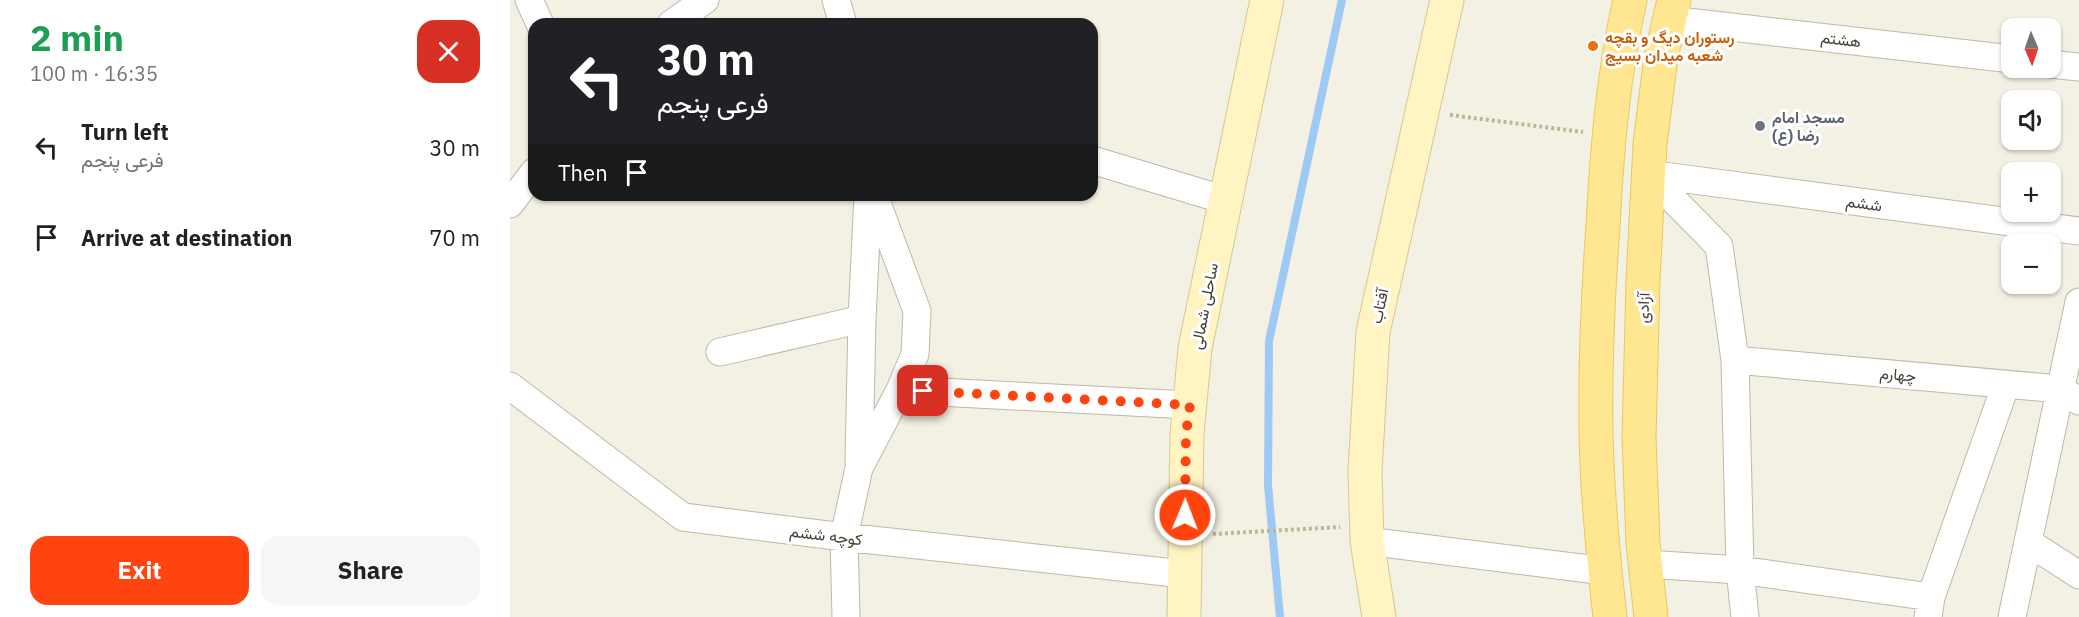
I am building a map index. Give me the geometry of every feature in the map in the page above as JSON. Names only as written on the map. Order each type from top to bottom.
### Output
[{"type":"main road","points":[[1610,617],[1596,431],[1599,277],[1608,135],[1619,48],[1630,0]]},
{"type":"main road","name":"آزادی","points":[[1651,617],[1645,564],[1639,437],[1648,174],[1660,57],[1672,10]]},
{"type":"street","points":[[529,0],[537,18]]},
{"type":"street","points":[[680,18],[705,0]]},
{"type":"street","points":[[836,0],[841,18]]},
{"type":"street","name":"ساحلی شمالی","points":[[1184,617],[1186,434],[1195,348],[1267,0]]},
{"type":"street","name":"آفتاب","points":[[1379,617],[1367,541],[1365,471],[1373,332],[1447,0]]},
{"type":"street","name":"هشتم","points":[[1672,10],[2001,57]]},
{"type":"street","points":[[2061,65],[2079,67]]},
{"type":"street","points":[[1098,162],[1226,200]]},
{"type":"street","points":[[1648,174],[1719,246],[1735,360],[1740,570],[1745,617]]},
{"type":"street","name":"ششم","points":[[1648,174],[2079,231]]},
{"type":"street","points":[[510,204],[528,180]]},
{"type":"street","points":[[846,617],[844,537],[859,468],[862,319],[868,201]]},
{"type":"street","points":[[859,468],[900,390],[915,354],[917,311],[876,201]]},
{"type":"street","points":[[2012,617],[2028,542],[2070,395],[2079,302]]},
{"type":"street","points":[[720,352],[862,319]]},
{"type":"street","name":"چهارم","points":[[1735,360],[2006,384],[2070,395]]},
{"type":"street","points":[[1645,564],[1740,570],[1930,607],[2006,384]]},
{"type":"street","name":"کوچه ششم","points":[[510,386],[683,517],[1184,574]]},
{"type":"street","points":[[900,390],[1190,405]]},
{"type":"street","points":[[1367,541],[1605,571]]},
{"type":"street","points":[[2028,542],[2079,575]]},
{"type":"path","points":[[1423,111],[1608,135]]},
{"type":"path","points":[[1232,533],[1308,528]]},
{"type":"waterway","points":[[1280,617],[1268,485],[1269,341],[1342,0]]},
{"type":"place","name":"رستوران دیگ و بقچه شعبه میدان بسیج","points":[[1593,46]]},
{"type":"place","name":"مسجد امام رضا (ع)","points":[[1760,126]]},
{"type":"route","points":[[923,391],[1190,405],[1186,434],[1185,515]]}]
